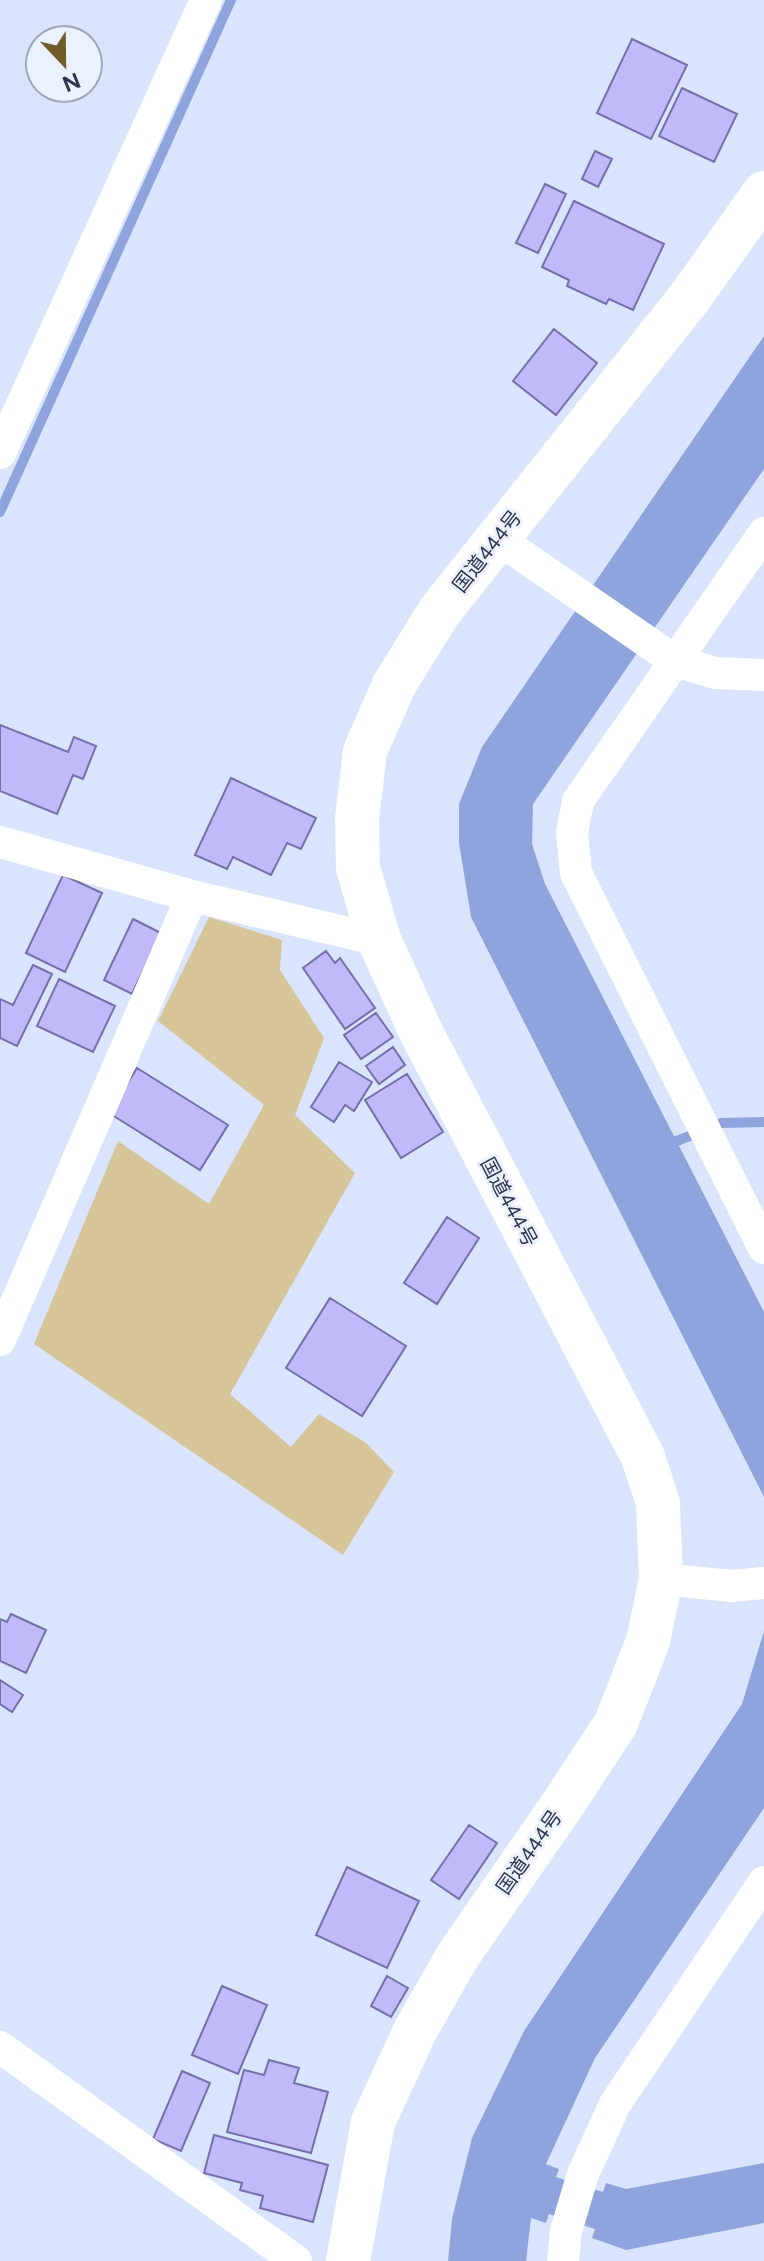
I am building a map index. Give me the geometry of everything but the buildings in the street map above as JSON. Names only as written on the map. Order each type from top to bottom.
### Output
[{"type":"highway","name":"国道444号","points":[[348,2261],[373,2122],[415,2031],[457,1957],[616,1723],[648,1641],[661,1579],[658,1503],[643,1457],[422,1034],[379,940],[358,868],[357,819],[365,751],[394,685],[439,612],[690,297],[764,193]]},
{"type":"street","points":[[0,453],[206,0]]},
{"type":"street","points":[[764,533],[668,657],[578,801],[572,833],[576,873],[764,1248]]},
{"type":"street","points":[[497,538],[556,576],[668,657],[715,673],[764,675]]},
{"type":"street","points":[[0,842],[192,896],[379,940]]},
{"type":"street","points":[[0,1340],[192,896]]},
{"type":"street","points":[[661,1579],[748,1585]]},
{"type":"street","points":[[565,2246],[583,2174],[615,2104],[764,1882]]},
{"type":"street","points":[[0,2047],[296,2261]]},
{"type":"shaded area","points":[[209,917],[282,940],[280,970],[324,1038],[295,1115],[355,1173],[230,1394],[291,1447],[319,1414],[366,1443],[394,1472],[343,1555],[34,1344],[118,1141],[209,1204],[264,1105],[158,1021]]},
{"type":"water","points":[[764,336],[764,469],[533,804],[532,844],[545,884],[764,1312],[764,1497],[471,917],[459,843],[459,804],[482,747]]},
{"type":"water","points":[[764,1631],[764,1808],[595,2058],[546,2164],[559,2169],[556,2177],[603,2192],[606,2183],[626,2189],[764,2163],[764,2223],[626,2250],[592,2238],[595,2229],[549,2214],[546,2223],[531,2218],[526,2261],[448,2261],[452,2219],[472,2138],[524,2031],[742,1704]]},
{"type":"waterway","points":[[0,512],[231,0]]},
{"type":"waterway","points":[[721,1123],[764,1122]]},
{"type":"waterway","points":[[664,1146],[692,1135]]}]
